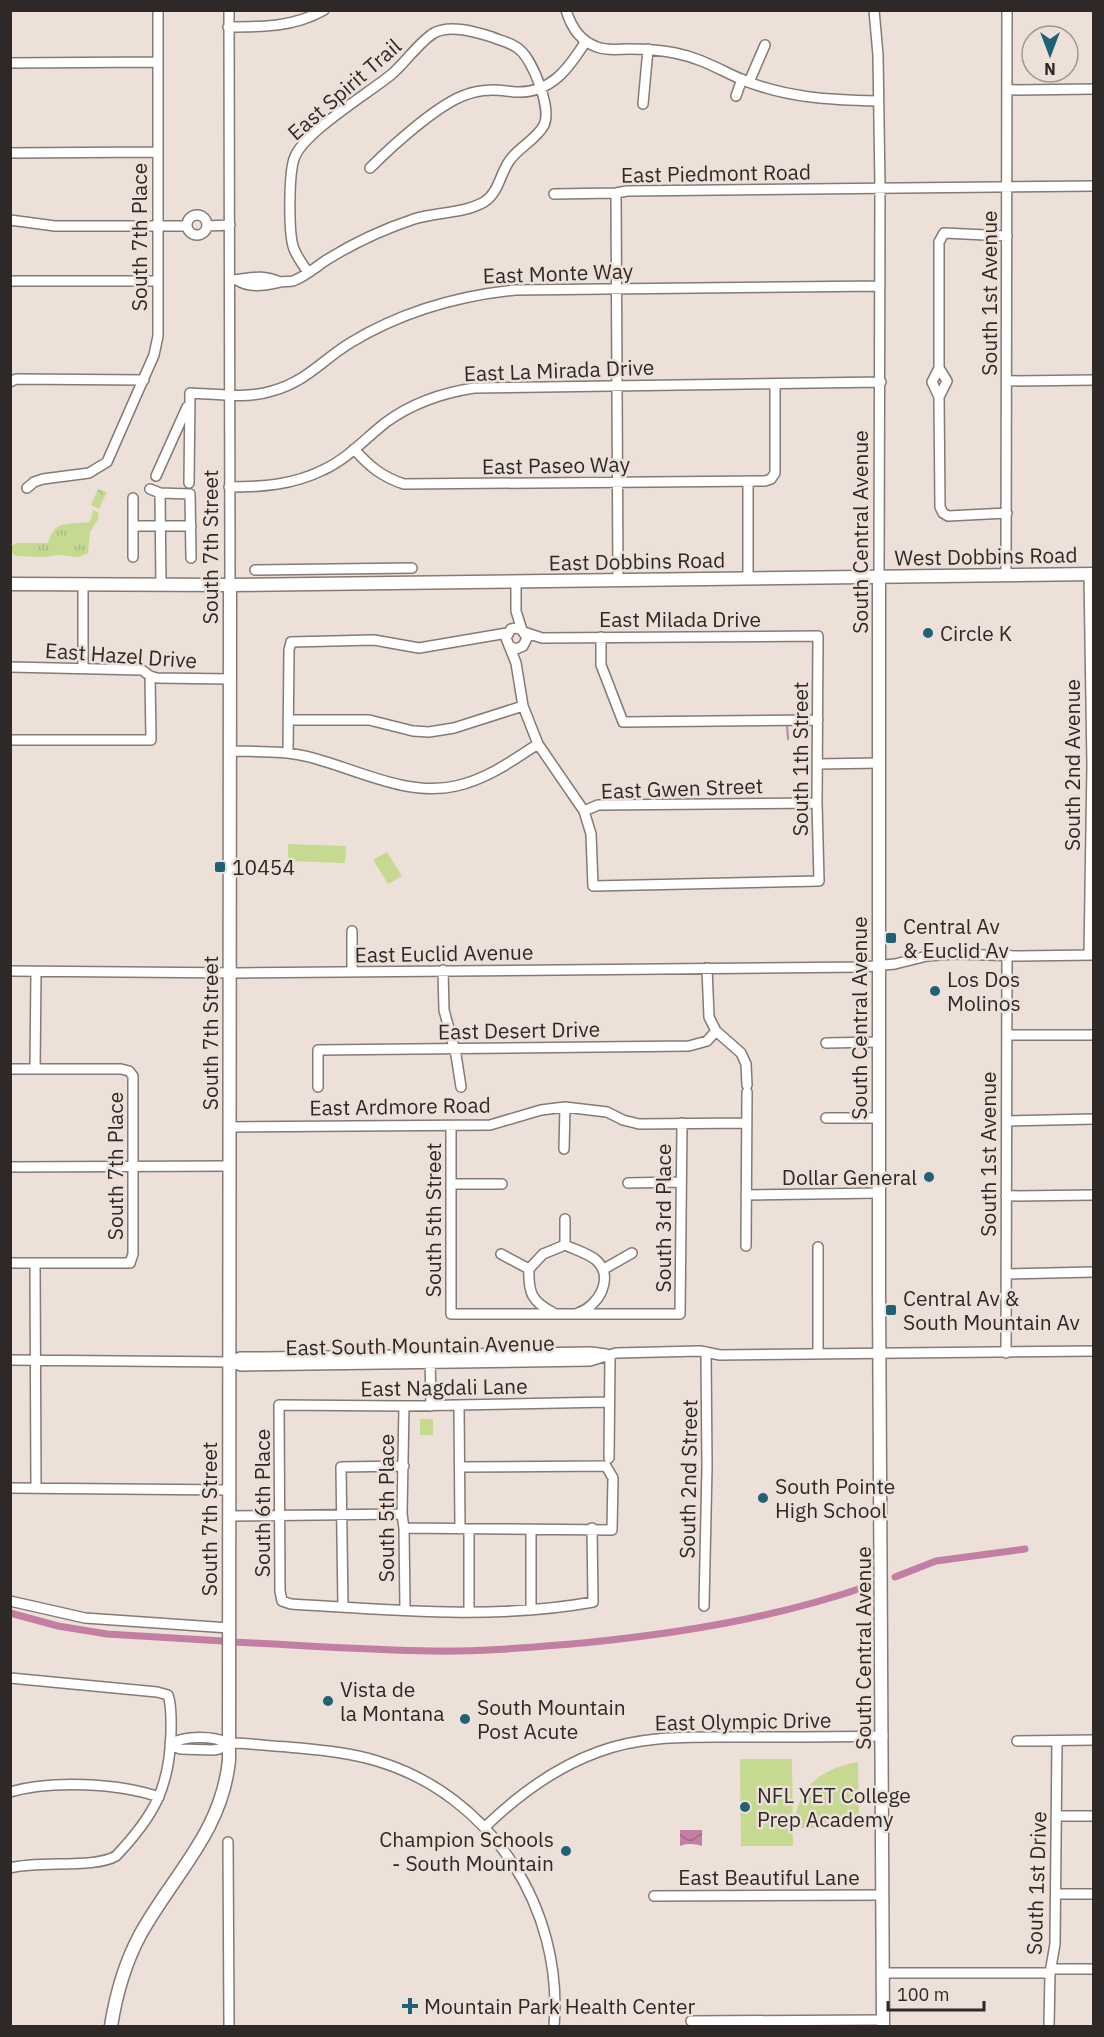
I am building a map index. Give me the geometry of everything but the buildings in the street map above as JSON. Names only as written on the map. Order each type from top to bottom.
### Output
[{"type":"main road","name":"West Dobbins Road","points":[[879,577],[1091,574]]},
{"type":"main road","name":"East Dobbins Road","points":[[10,584],[278,585],[879,577]]},
{"type":"main road","name":"South Central Avenue","points":[[879,577],[883,2023]]},
{"type":"main road","name":"South 7th Street","points":[[111,2026],[120,1986],[141,1934],[198,1846],[220,1804],[228,1771],[230,585]]},
{"type":"street","name":"South 7th Place","points":[[27,488],[43,479],[89,473],[107,462],[154,355],[158,336],[156,152],[158,10]]},
{"type":"street","name":"South 7th Street","points":[[229,10],[230,225],[233,280],[229,487],[230,585]]},
{"type":"street","points":[[228,27],[277,27],[297,23],[324,10]]},
{"type":"street","points":[[566,10],[571,25],[586,41],[599,48],[648,49],[676,53],[724,69],[746,81],[808,98],[878,101]]},
{"type":"street","name":"South Central Avenue","points":[[874,10],[877,36],[880,188],[879,577]]},
{"type":"street","name":"South 1st Avenue","points":[[1006,575],[1007,10]]},
{"type":"street","name":"East Spirit Trail","points":[[308,272],[294,249],[292,237],[291,175],[294,157],[303,143],[320,128],[392,74],[435,33],[451,29],[481,34],[508,43],[521,51],[534,69],[540,88]]},
{"type":"street","points":[[370,168],[453,99],[483,90],[518,92],[540,88],[560,77],[572,64],[586,41]]},
{"type":"street","points":[[736,96],[765,45]]},
{"type":"street","points":[[644,104],[648,49]]},
{"type":"street","points":[[10,63],[158,62]]},
{"type":"street","points":[[233,280],[243,285],[271,285],[291,281],[348,248],[414,219],[456,211],[486,201],[495,190],[508,162],[545,124],[547,110],[540,88]]},
{"type":"street","points":[[1007,90],[1094,89]]},
{"type":"street","points":[[10,153],[156,152]]},
{"type":"street","name":"East Piedmont Road","points":[[554,194],[627,191],[1094,186]]},
{"type":"street","points":[[616,193],[618,580]]},
{"type":"street","points":[[198,215],[205,219],[207,226],[204,233],[197,236],[190,233],[187,226],[191,217],[198,215]]},
{"type":"street","points":[[10,220],[55,226],[187,226]]},
{"type":"street","points":[[207,226],[230,225]]},
{"type":"street","points":[[1007,236],[944,233],[939,242],[939,368],[932,382],[939,397],[939,507],[948,516],[1007,513]]},
{"type":"street","points":[[10,281],[157,281]]},
{"type":"street","name":"East Monte Way","points":[[190,398],[270,392],[299,382],[353,342],[395,320],[472,295],[515,290],[880,286]]},
{"type":"street","points":[[939,368],[947,381],[939,397]]},
{"type":"street","points":[[10,382],[16,379],[144,380]]},
{"type":"street","points":[[1007,381],[1094,380]]},
{"type":"street","name":"East La Mirada Drive","points":[[229,487],[272,486],[291,482],[325,469],[404,410],[448,392],[483,387],[881,382]]},
{"type":"street","name":"East Paseo Way","points":[[354,449],[372,468],[386,478],[404,484],[617,483],[771,479],[775,473],[775,384]]},
{"type":"street","points":[[156,476],[190,398]]},
{"type":"street","points":[[189,483],[190,398]]},
{"type":"street","points":[[748,481],[748,579]]},
{"type":"street","points":[[150,489],[160,493],[190,494],[191,558]]},
{"type":"street","points":[[160,493],[161,585]]},
{"type":"street","points":[[133,498],[133,556]]},
{"type":"street","points":[[133,526],[190,526]]},
{"type":"street","points":[[394,568],[394,583]]},
{"type":"street","points":[[255,570],[412,568]]},
{"type":"street","points":[[277,569],[278,585]]},
{"type":"street","name":"South 2nd Avenue","points":[[1091,574],[1093,765],[1091,955]]},
{"type":"street","points":[[516,582],[516,611],[508,638],[516,663],[523,706],[538,744],[584,811]]},
{"type":"street","points":[[83,584],[83,668]]},
{"type":"street","points":[[516,611],[527,638],[516,663]]},
{"type":"street","points":[[508,638],[514,628],[523,631]]},
{"type":"street","name":"East Milada Drive","points":[[523,631],[542,638]]},
{"type":"street","name":"East Milada Drive","points":[[524,645],[542,638],[818,636]]},
{"type":"street","name":"South 1th Street","points":[[584,811],[591,834],[593,886],[819,881],[818,636]]},
{"type":"street","points":[[601,637],[601,665],[622,723],[818,720]]},
{"type":"street","points":[[288,752],[291,642],[374,640],[419,648],[467,639],[508,638]]},
{"type":"street","points":[[508,638],[516,649],[524,645]]},
{"type":"street","name":"East Hazel Drive","points":[[10,668],[142,670],[150,676],[230,679]]},
{"type":"street","points":[[10,740],[151,740],[150,676]]},
{"type":"street","points":[[288,720],[369,720],[413,731],[429,732],[454,728],[523,706]]},
{"type":"street","points":[[230,751],[288,752],[403,785],[430,788],[454,787],[475,780],[494,772],[538,744]]},
{"type":"street","points":[[817,764],[879,763]]},
{"type":"street","name":"East Gwen Street","points":[[584,811],[598,805],[817,803]]},
{"type":"street","points":[[352,931],[352,972]]},
{"type":"street","name":"South 1st Avenue","points":[[1006,1353],[1007,954]]},
{"type":"street","name":"East Euclid Avenue","points":[[10,971],[230,973],[879,966],[935,955],[1091,955]]},
{"type":"street","points":[[707,968],[708,1017],[716,1031],[745,1050],[747,1089],[746,1246]]},
{"type":"street","points":[[443,970],[444,1010],[461,1087]]},
{"type":"street","points":[[10,1069],[35,1069],[36,972]]},
{"type":"street","name":"East Desert Drive","points":[[318,1087],[318,1050],[689,1046],[707,1041],[716,1031]]},
{"type":"street","points":[[1007,1035],[1094,1035]]},
{"type":"street","points":[[826,1043],[879,1042]]},
{"type":"street","name":"South 7th Place","points":[[35,1069],[121,1069],[129,1071],[133,1076],[134,1167],[133,1254],[130,1263],[35,1263]]},
{"type":"street","points":[[564,1149],[565,1107]]},
{"type":"street","name":"East Ardmore Road","points":[[229,1127],[490,1125],[541,1110],[565,1107],[607,1112],[623,1120],[639,1124],[747,1123]]},
{"type":"street","points":[[826,1118],[879,1118]]},
{"type":"street","points":[[1006,1121],[1094,1119]]},
{"type":"street","name":"South 3rd Place","points":[[576,1314],[680,1314],[682,1123]]},
{"type":"street","name":"South 5th Street","points":[[451,1126],[451,1314],[555,1314]]},
{"type":"street","points":[[10,1167],[229,1166]]},
{"type":"street","points":[[628,1183],[680,1182]]},
{"type":"street","points":[[452,1184],[502,1184]]},
{"type":"street","points":[[746,1195],[879,1193]]},
{"type":"street","points":[[1006,1196],[1094,1195]]},
{"type":"street","points":[[565,1219],[566,1245]]},
{"type":"street","points":[[566,1245],[596,1260],[604,1269],[604,1285],[598,1298],[591,1306],[576,1314],[555,1314],[538,1302],[528,1288],[529,1269],[543,1254],[566,1245]]},
{"type":"street","points":[[818,1247],[819,1354]]},
{"type":"street","points":[[604,1269],[632,1253]]},
{"type":"street","points":[[501,1254],[529,1269]]},
{"type":"street","points":[[10,1263],[35,1263],[36,1488]]},
{"type":"street","points":[[1006,1274],[1094,1272]]},
{"type":"street","name":"East South Mountain Avenue","points":[[10,1360],[229,1362],[241,1366],[430,1359],[590,1361],[616,1353],[706,1352],[720,1355],[1094,1351]]},
{"type":"street","name":"South 2nd Street","points":[[704,1606],[707,1467],[706,1352]]},
{"type":"street","points":[[609,1458],[610,1355]]},
{"type":"street","points":[[430,1359],[431,1406]]},
{"type":"street","name":"East Nagdali Lane","points":[[279,1406],[431,1406],[609,1402]]},
{"type":"street","points":[[459,1405],[468,1612]]},
{"type":"street","name":"South 6th Place","points":[[279,1406],[280,1591],[282,1600],[291,1604],[343,1607]]},
{"type":"street","name":"South 5th Place","points":[[404,1406],[402,1514],[405,1609]]},
{"type":"street","points":[[404,1466],[341,1467],[343,1607],[468,1612],[531,1610],[593,1602],[592,1528]]},
{"type":"street","points":[[404,1528],[592,1528],[612,1530],[613,1478],[606,1466],[460,1467]]},
{"type":"street","points":[[10,1488],[229,1490]]},
{"type":"street","points":[[229,1516],[402,1514]]},
{"type":"street","points":[[531,1529],[531,1610]]},
{"type":"street","points":[[10,1601],[85,1618],[229,1628]]},
{"type":"street","points":[[10,1678],[168,1695],[171,1704],[168,1769],[163,1789],[135,1834],[116,1856],[93,1863],[45,1863],[10,1868]]},
{"type":"street","name":"East Olympic Drive","points":[[485,1827],[520,1795],[555,1772],[599,1751],[623,1745],[652,1739],[687,1737],[883,1736]]},
{"type":"street","points":[[170,1744],[179,1738],[219,1739],[229,1743],[334,1751],[377,1760],[410,1773],[462,1805],[485,1827],[508,1855],[539,1914],[548,1942],[554,1976],[554,2026]]},
{"type":"street","points":[[193,1738],[193,1749]]},
{"type":"street","points":[[1017,1741],[1094,1740]]},
{"type":"street","name":"South 1st Drive","points":[[1048,2026],[1050,1971],[1055,1944],[1057,1741]]},
{"type":"street","points":[[170,1744],[180,1749],[219,1749],[229,1743]]},
{"type":"street","points":[[10,1792],[37,1785],[122,1787],[159,1797]]},
{"type":"street","points":[[1056,1816],[1094,1816]]},
{"type":"street","points":[[228,1842],[229,2026]]},
{"type":"street","points":[[1056,1894],[1094,1894]]},
{"type":"street","name":"East Beautiful Lane","points":[[654,1896],[883,1895]]},
{"type":"street","points":[[883,1973],[1094,1969]]},
{"type":"street","points":[[691,2021],[883,2023]]},
{"type":"green space","points":[[98,489],[107,492],[99,509],[91,505]]},
{"type":"green space","points":[[93,510],[99,513],[90,532],[88,553],[79,557],[58,555],[46,557],[16,556],[12,553],[12,546],[16,543],[48,543],[54,530],[58,527],[90,522]]},
{"type":"green space","points":[[288,844],[346,846],[345,863],[288,861]]},
{"type":"green space","points":[[387,852],[402,876],[388,884],[373,860]]},
{"type":"green space","points":[[420,1419],[433,1419],[433,1435],[420,1435]]},
{"type":"green space","points":[[740,1759],[792,1759],[793,1846],[741,1846]]},
{"type":"green space","points":[[858,1762],[859,1824],[855,1828],[794,1828],[800,1801],[813,1782],[832,1770]]},
{"type":"water","points":[[680,1830],[702,1830],[702,1846],[686,1844],[680,1846]]},
{"type":"waterway","points":[[787,725],[788,739]]},
{"type":"waterway","points":[[895,1577],[936,1561],[1025,1549]]},
{"type":"waterway","points":[[232,1642],[383,1650],[452,1651],[583,1643],[727,1623],[798,1607],[868,1586]]},
{"type":"waterway","points":[[10,1613],[58,1626],[107,1634],[223,1641]]},
{"type":"place","name":"Circle K","points":[[928,633]]},
{"type":"place","name":"10454","points":[[220,867]]},
{"type":"place","name":"Central Av & Euclid Av","points":[[891,938]]},
{"type":"place","name":"Los Dos Molinos","points":[[935,991]]},
{"type":"place","name":"Dollar General","points":[[929,1177]]},
{"type":"place","name":"Central Av & South Mountain Av","points":[[891,1310]]},
{"type":"place","name":"South Pointe High School","points":[[763,1498]]},
{"type":"place","name":"Vista de la Montana","points":[[328,1701]]},
{"type":"place","name":"South Mountain Post Acute","points":[[465,1719]]},
{"type":"place","name":"NFL YET College Prep Academy","points":[[745,1807]]},
{"type":"place","name":"Champion Schools - South Mountain","points":[[566,1851]]},
{"type":"place","name":"Mountain Park Health Center","points":[[410,2006]]}]
